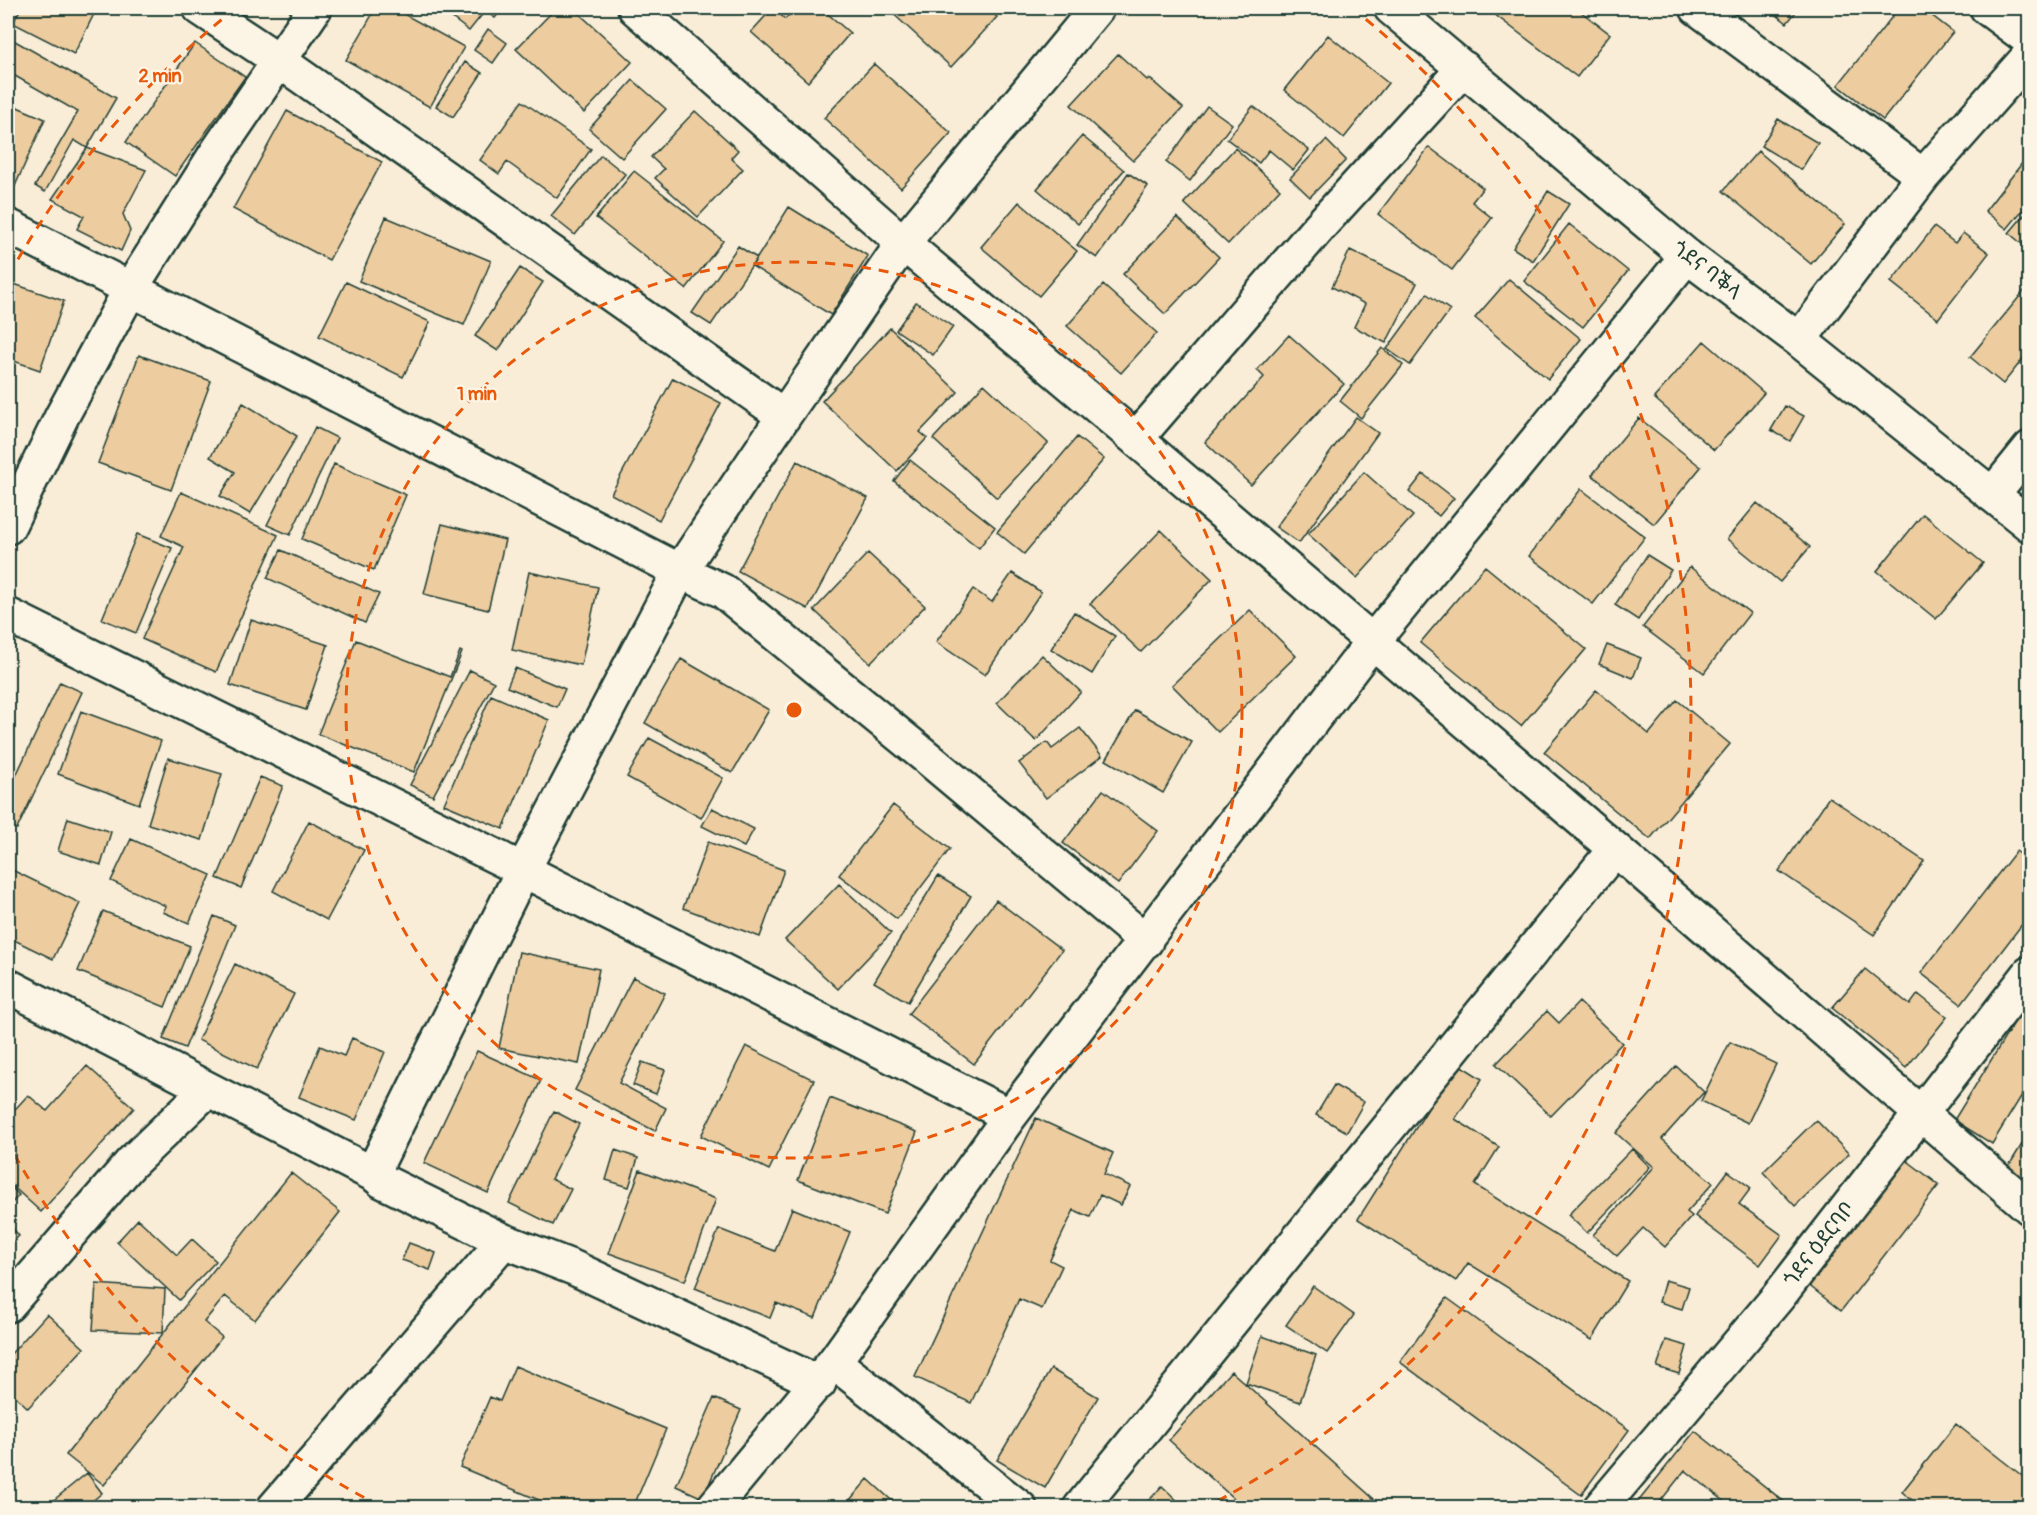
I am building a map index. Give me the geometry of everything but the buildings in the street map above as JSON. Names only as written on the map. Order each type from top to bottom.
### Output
[{"type":"street","points":[[200,8],[278,60],[784,416]]},
{"type":"street","points":[[8,527],[62,416],[131,288],[278,60],[315,8]]},
{"type":"street","points":[[635,8],[903,243],[1373,641],[2030,1208]]},
{"type":"street","name":"ጎደና ባቕላ","points":[[1391,8],[1687,256],[1799,340],[2030,525]]},
{"type":"street","points":[[1696,8],[1923,176]]},
{"type":"street","points":[[1987,8],[2030,40]]},
{"type":"street","points":[[375,1175],[379,1160],[523,870],[680,571],[903,243],[1083,13]]},
{"type":"street","points":[[1799,340],[1923,176],[2030,55]]},
{"type":"street","points":[[1136,439],[1318,227],[1464,68]]},
{"type":"street","points":[[8,226],[723,591],[1146,941]]},
{"type":"street","points":[[713,1508],[826,1373],[1010,1116],[1373,641],[1687,256]]},
{"type":"street","points":[[1992,495],[2030,448]]},
{"type":"street","points":[[8,615],[523,870],[1010,1116]]},
{"type":"street","points":[[1080,1508],[1615,849]]},
{"type":"street","name":"ጎደና ዕደርባቦ","points":[[1600,1508],[1778,1297],[2030,973]]},
{"type":"street","points":[[8,986],[375,1175],[382,1181],[504,1241],[826,1373],[1020,1508]]},
{"type":"street","points":[[8,1305],[131,1164],[207,1090]]},
{"type":"street","points":[[274,1508],[504,1241]]}]
